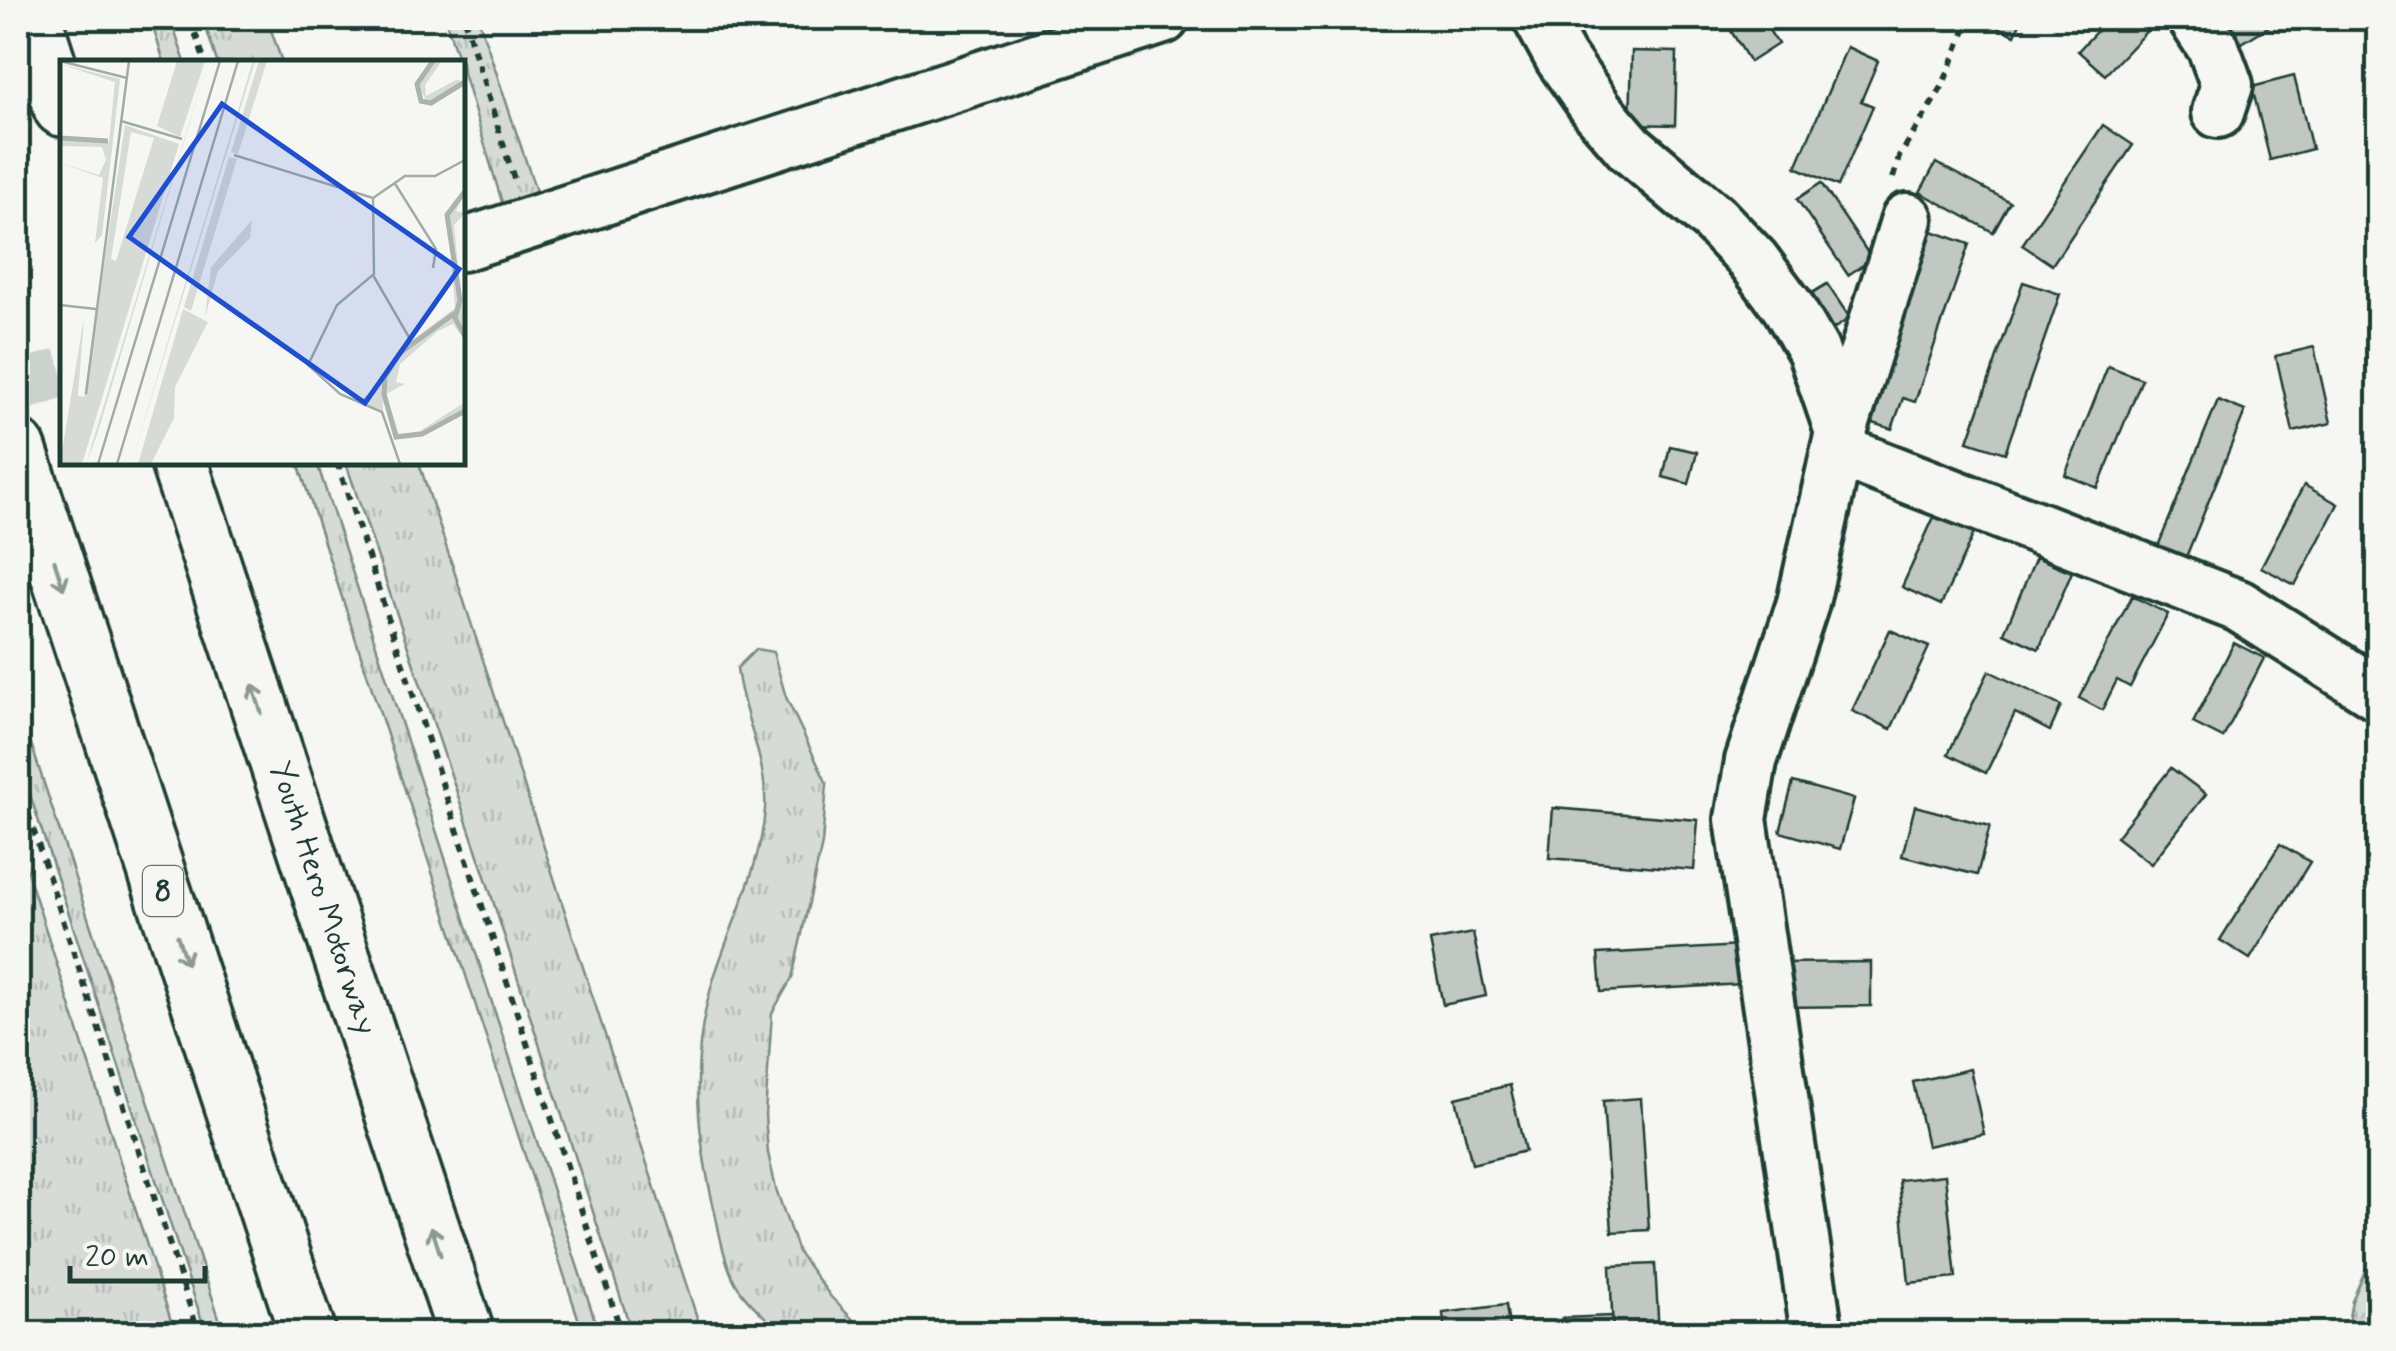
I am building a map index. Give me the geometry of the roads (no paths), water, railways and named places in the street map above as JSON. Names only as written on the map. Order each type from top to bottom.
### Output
[{"type":"highway","points":[[33,18],[60,102]]},
{"type":"highway","name":"8","points":[[18,449],[308,1334]]},
{"type":"highway","name":"Youth Hero Motorway","points":[[180,465],[466,1334]]},
{"type":"street","points":[[465,245],[1163,18]]},
{"type":"street","points":[[1540,18],[1561,58],[1598,112],[1630,148],[1714,219],[1754,261],[1788,307],[1813,350],[1839,441]]},
{"type":"street","points":[[2194,18],[2213,47],[2227,85],[2218,112]]},
{"type":"street","points":[[1816,1334],[1741,819],[1751,761],[1803,603],[1839,441],[1907,218]]},
{"type":"street","points":[[1839,441],[2239,606],[2378,694]]},
{"type":"waterway","points":[[2372,18],[2378,26]]},
{"type":"tunnel","points":[[18,387],[60,374]]}]
